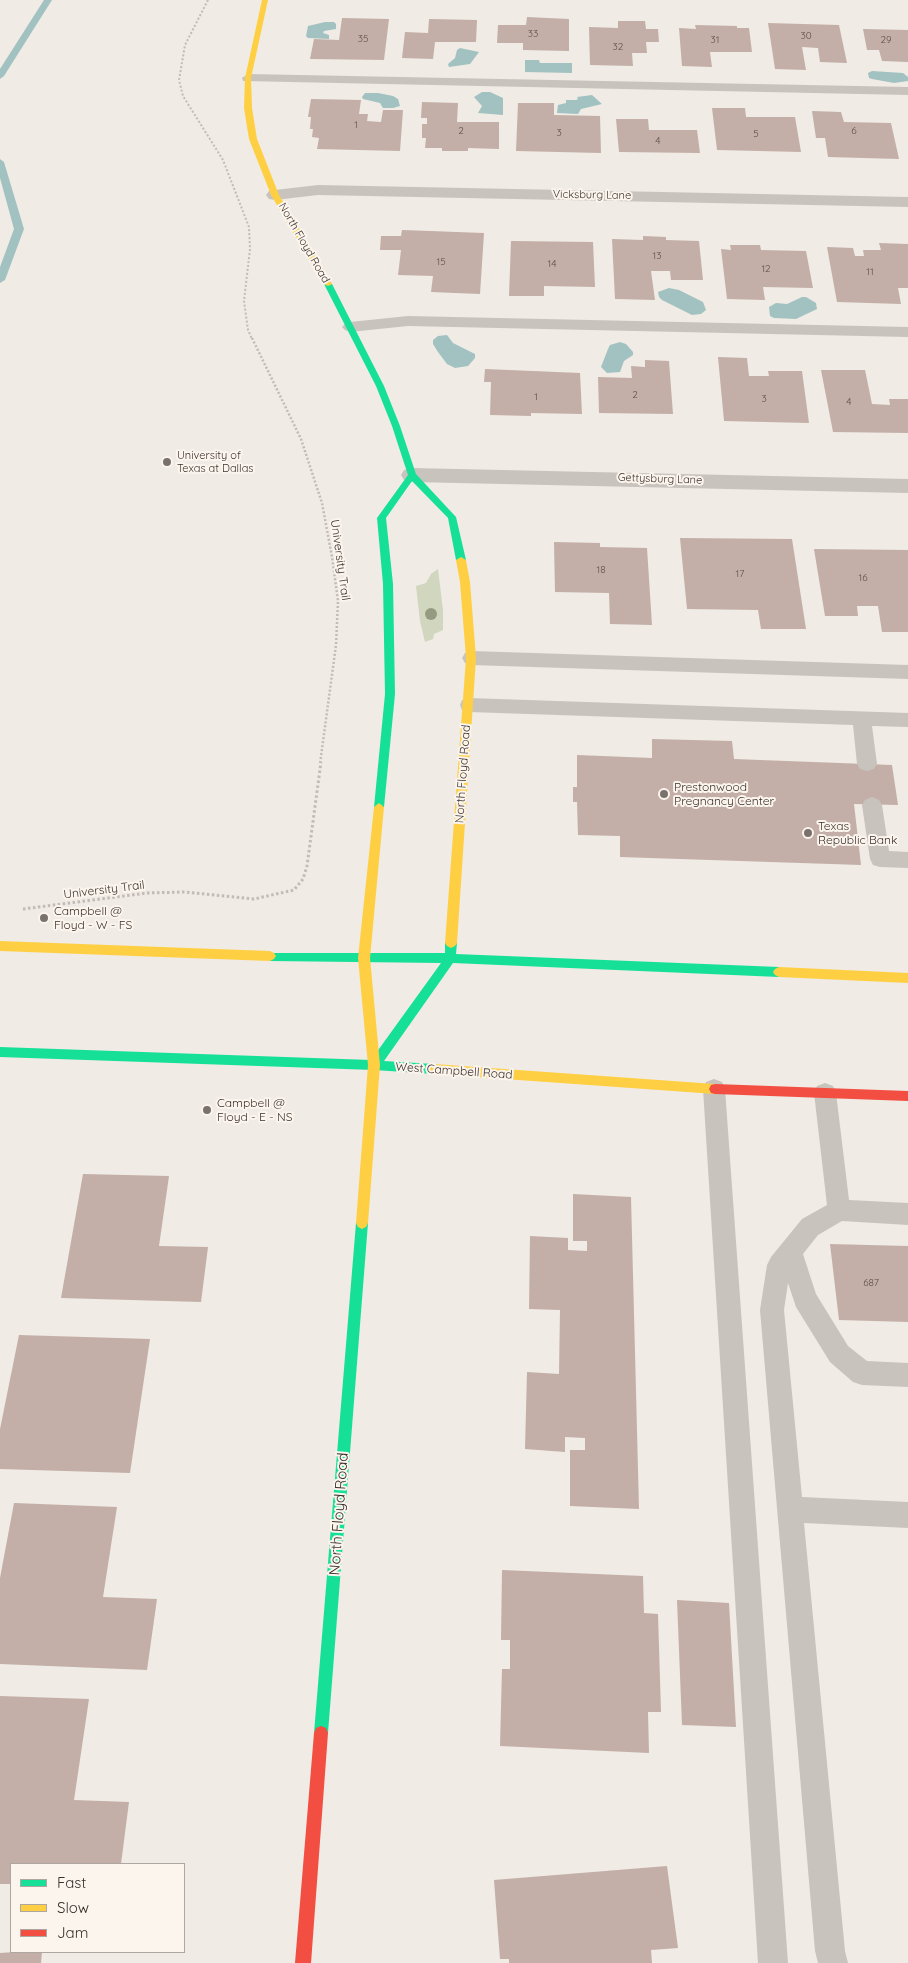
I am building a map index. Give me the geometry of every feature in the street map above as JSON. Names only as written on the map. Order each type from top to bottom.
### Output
[{"type":"street","name":"North Floyd Road","points":[[265,0],[248,78],[248,108],[253,139],[276,194],[325,278],[380,386],[396,426],[412,475],[452,517],[465,582],[472,658],[450,958]]},
{"type":"street","name":"Vicksburg Lane","points":[[276,194],[318,190],[908,202]]},
{"type":"street","name":"North Floyd Road","points":[[303,1963],[374,1065],[364,958],[390,694],[388,584],[381,518],[412,475]]},
{"type":"street","name":"Gettysburg Lane","points":[[412,475],[908,486]]},
{"type":"street","points":[[0,946],[306,957],[450,958],[908,978]]},
{"type":"street","points":[[374,1065],[450,958]]},
{"type":"street","name":"West Campbell Road","points":[[0,1052],[374,1065],[714,1089],[908,1096]]},
{"type":"lane","points":[[248,78],[908,91]]},
{"type":"lane","points":[[350,327],[408,320],[908,332]]},
{"type":"lane","points":[[472,658],[908,672]]},
{"type":"lane","points":[[468,705],[908,720]]},
{"type":"lane","points":[[862,718],[867,764]]},
{"type":"lane","points":[[872,805],[880,859],[908,860]]},
{"type":"lane","points":[[714,1089],[773,1963]]},
{"type":"lane","points":[[826,1093],[840,1210]]},
{"type":"lane","points":[[833,1963],[830,1952],[772,1310],[779,1265],[791,1253],[810,1227],[840,1210],[908,1214]]},
{"type":"lane","points":[[791,1253],[805,1299],[839,1354],[862,1373],[908,1375]]},
{"type":"lane","points":[[790,1509],[908,1515]]},
{"type":"path","name":"University Trail","points":[[16,909],[147,893],[184,892],[254,899],[294,890],[303,879],[307,866],[336,645],[338,601],[332,557],[319,494],[301,439],[248,330],[244,301],[250,249],[249,226],[222,160],[183,96],[180,80],[185,46],[208,0]]},
{"type":"green space","points":[[438,569],[443,610],[443,630],[434,634],[433,639],[425,642],[420,621],[416,586],[426,583],[431,574]]},
{"type":"water","points":[[334,22],[336,24],[336,29],[324,31],[323,33],[329,35],[329,39],[308,38],[306,36],[308,26]]},
{"type":"water","points":[[460,48],[479,52],[470,64],[449,67],[448,64],[455,58],[457,50]]},
{"type":"water","points":[[525,60],[539,60],[540,63],[572,63],[572,73],[525,72]]},
{"type":"water","points":[[872,71],[903,73],[908,77],[908,81],[894,83],[872,79],[869,78],[868,73]]},
{"type":"water","points":[[482,92],[490,92],[503,98],[503,115],[478,113],[482,106],[474,97]]},
{"type":"water","points":[[365,93],[393,96],[398,99],[400,106],[383,108],[380,103],[363,99],[362,97]]},
{"type":"water","points":[[592,95],[602,104],[581,109],[578,114],[557,113],[558,105],[566,103],[566,100],[576,100],[578,99],[577,97]]},
{"type":"water","points":[[669,288],[679,290],[703,302],[706,310],[701,314],[692,315],[662,300],[658,292]]},
{"type":"water","points":[[806,297],[816,303],[817,309],[796,319],[774,318],[770,316],[769,307],[776,303],[787,304]]},
{"type":"water","points":[[447,335],[453,343],[475,354],[475,358],[468,366],[455,368],[447,364],[438,352],[433,344],[433,340],[438,336]]},
{"type":"water","points":[[620,342],[626,344],[633,352],[633,355],[624,361],[620,372],[607,373],[601,367],[608,349],[610,345]]},
{"type":"building","points":[[527,17],[569,19],[569,51],[523,50],[523,43],[497,43],[498,25],[526,25]]},
{"type":"building","points":[[342,18],[389,19],[384,60],[310,59],[314,39],[339,40]]},
{"type":"building","points":[[429,19],[477,20],[476,42],[435,42],[433,59],[402,58],[405,32],[428,33]]},
{"type":"building","points":[[618,21],[645,21],[646,29],[658,29],[659,42],[646,42],[647,53],[632,53],[633,66],[590,65],[589,27],[618,28]]},
{"type":"building","points":[[768,23],[839,25],[847,63],[820,62],[818,48],[802,47],[806,70],[775,69]]},
{"type":"building","points":[[695,25],[749,28],[752,52],[710,52],[712,67],[682,66],[679,28],[696,29]]},
{"type":"building","points":[[863,29],[908,30],[908,62],[882,61],[879,50],[867,50]]},
{"type":"building","points":[[311,99],[361,100],[359,114],[368,114],[367,121],[381,122],[383,110],[403,110],[400,151],[317,149],[319,138],[312,137],[313,129],[310,129],[311,117],[308,117]]},
{"type":"building","points":[[422,102],[458,103],[457,122],[499,122],[499,149],[468,148],[468,151],[442,151],[442,148],[425,148],[426,138],[422,138],[422,124],[427,124],[427,118],[421,118]]},
{"type":"building","points":[[518,103],[554,103],[554,115],[600,116],[601,153],[516,151]]},
{"type":"building","points":[[712,108],[745,108],[746,117],[795,117],[801,152],[717,150]]},
{"type":"building","points":[[812,111],[841,112],[844,122],[891,123],[899,159],[828,157],[825,138],[816,138]]},
{"type":"building","points":[[616,119],[648,119],[649,130],[697,130],[700,153],[619,152]]},
{"type":"building","points":[[402,230],[484,233],[480,294],[431,292],[433,276],[398,275],[401,250],[380,250],[381,236],[401,236]]},
{"type":"building","points":[[643,236],[666,237],[666,240],[699,241],[703,280],[671,280],[670,271],[651,271],[655,300],[615,299],[612,239],[643,240]]},
{"type":"building","points":[[511,241],[593,242],[595,287],[544,286],[544,296],[509,296]]},
{"type":"building","points":[[879,243],[908,244],[908,288],[898,288],[901,304],[837,302],[827,247],[853,248],[855,256],[864,256],[863,250],[881,250]]},
{"type":"building","points":[[730,245],[760,245],[761,250],[806,251],[813,288],[763,287],[765,300],[727,299],[721,249],[731,250]]},
{"type":"building","points":[[718,357],[747,358],[749,376],[769,376],[768,371],[802,371],[809,423],[724,421]]},
{"type":"building","points":[[645,360],[669,361],[673,414],[599,413],[598,377],[632,378],[631,366],[645,367]]},
{"type":"building","points":[[485,369],[580,373],[582,414],[531,413],[531,416],[490,415],[491,382],[484,382]]},
{"type":"building","points":[[821,370],[865,370],[872,404],[890,405],[889,399],[908,399],[908,433],[833,432]]},
{"type":"building","points":[[680,538],[792,539],[806,629],[761,629],[758,610],[687,609]]},
{"type":"building","points":[[554,542],[600,543],[600,547],[647,548],[652,625],[610,624],[609,593],[555,592]]},
{"type":"building","points":[[814,549],[908,550],[908,632],[882,632],[878,606],[857,606],[858,616],[825,616]]},
{"type":"building","name":"Prestonwood Pregnancy Center","points":[[652,739],[732,741],[734,759],[892,765],[898,805],[854,804],[861,865],[620,857],[620,836],[578,835],[577,802],[573,802],[573,787],[577,787],[577,755],[652,758]]},
{"type":"building","points":[[83,1174],[169,1176],[159,1246],[208,1247],[201,1302],[61,1298]]},
{"type":"building","points":[[573,1194],[631,1197],[639,1509],[570,1506],[570,1450],[585,1450],[585,1438],[565,1437],[565,1452],[525,1449],[527,1372],[559,1374],[560,1310],[529,1309],[530,1236],[568,1238],[568,1250],[587,1251],[587,1241],[573,1241]]},
{"type":"building","points":[[830,1244],[908,1246],[908,1322],[839,1320]]},
{"type":"building","points":[[19,1335],[150,1339],[130,1473],[0,1469],[0,1429]]},
{"type":"building","points":[[14,1503],[117,1507],[103,1597],[157,1599],[147,1670],[0,1664],[0,1578]]},
{"type":"building","points":[[502,1570],[643,1576],[644,1613],[658,1614],[661,1712],[648,1712],[649,1753],[500,1746],[502,1669],[510,1669],[510,1640],[501,1640]]},
{"type":"building","points":[[677,1600],[729,1603],[736,1727],[682,1725]]},
{"type":"building","points":[[0,1696],[89,1699],[74,1800],[129,1802],[121,1863],[10,1863],[10,1884],[0,1884]]},
{"type":"building","points":[[667,1866],[678,1948],[651,1950],[652,1963],[509,1963],[509,1959],[500,1959],[494,1880]]},
{"type":"building","points":[[0,1953],[42,1953],[41,1963],[0,1963]]},
{"type":"waterway","points":[[0,76],[48,0]]},
{"type":"waterway","points":[[0,162],[19,229],[0,280]]},
{"type":"traffic: fast","points":[[328,284],[380,386],[396,426],[412,475],[452,517],[461,560]]},
{"type":"traffic: fast","points":[[379,807],[390,694],[388,584],[381,518],[412,475]]},
{"type":"traffic: fast","points":[[374,1065],[450,958],[451,943]]},
{"type":"traffic: fast","points":[[270,956],[450,958],[779,972]]},
{"type":"traffic: fast","points":[[0,1052],[374,1065],[434,1069]]},
{"type":"traffic: fast","points":[[321,1733],[362,1223]]},
{"type":"traffic: slow","points":[[265,0],[248,78],[248,108],[253,139],[275,195],[328,284]]},
{"type":"traffic: slow","points":[[451,943],[471,658],[465,582],[461,560]]},
{"type":"traffic: slow","points":[[362,1223],[374,1065],[364,958],[379,807]]},
{"type":"traffic: slow","points":[[0,946],[270,956]]},
{"type":"traffic: slow","points":[[779,972],[908,978]]},
{"type":"traffic: slow","points":[[434,1069],[715,1089]]},
{"type":"traffic: jam","points":[[715,1089],[908,1096]]},
{"type":"traffic: jam","points":[[303,1963],[321,1733]]},
{"type":"place","name":"University of Texas at Dallas","points":[[167,462]]},
{"type":"place","name":"Prestonwood Pregnancy Center","points":[[664,794]]},
{"type":"place","name":"Texas Republic Bank","points":[[808,833]]},
{"type":"place","name":"Campbell @ Floyd - W - FS","points":[[44,918]]},
{"type":"place","name":"Campbell @ Floyd - E - NS","points":[[207,1110]]}]
